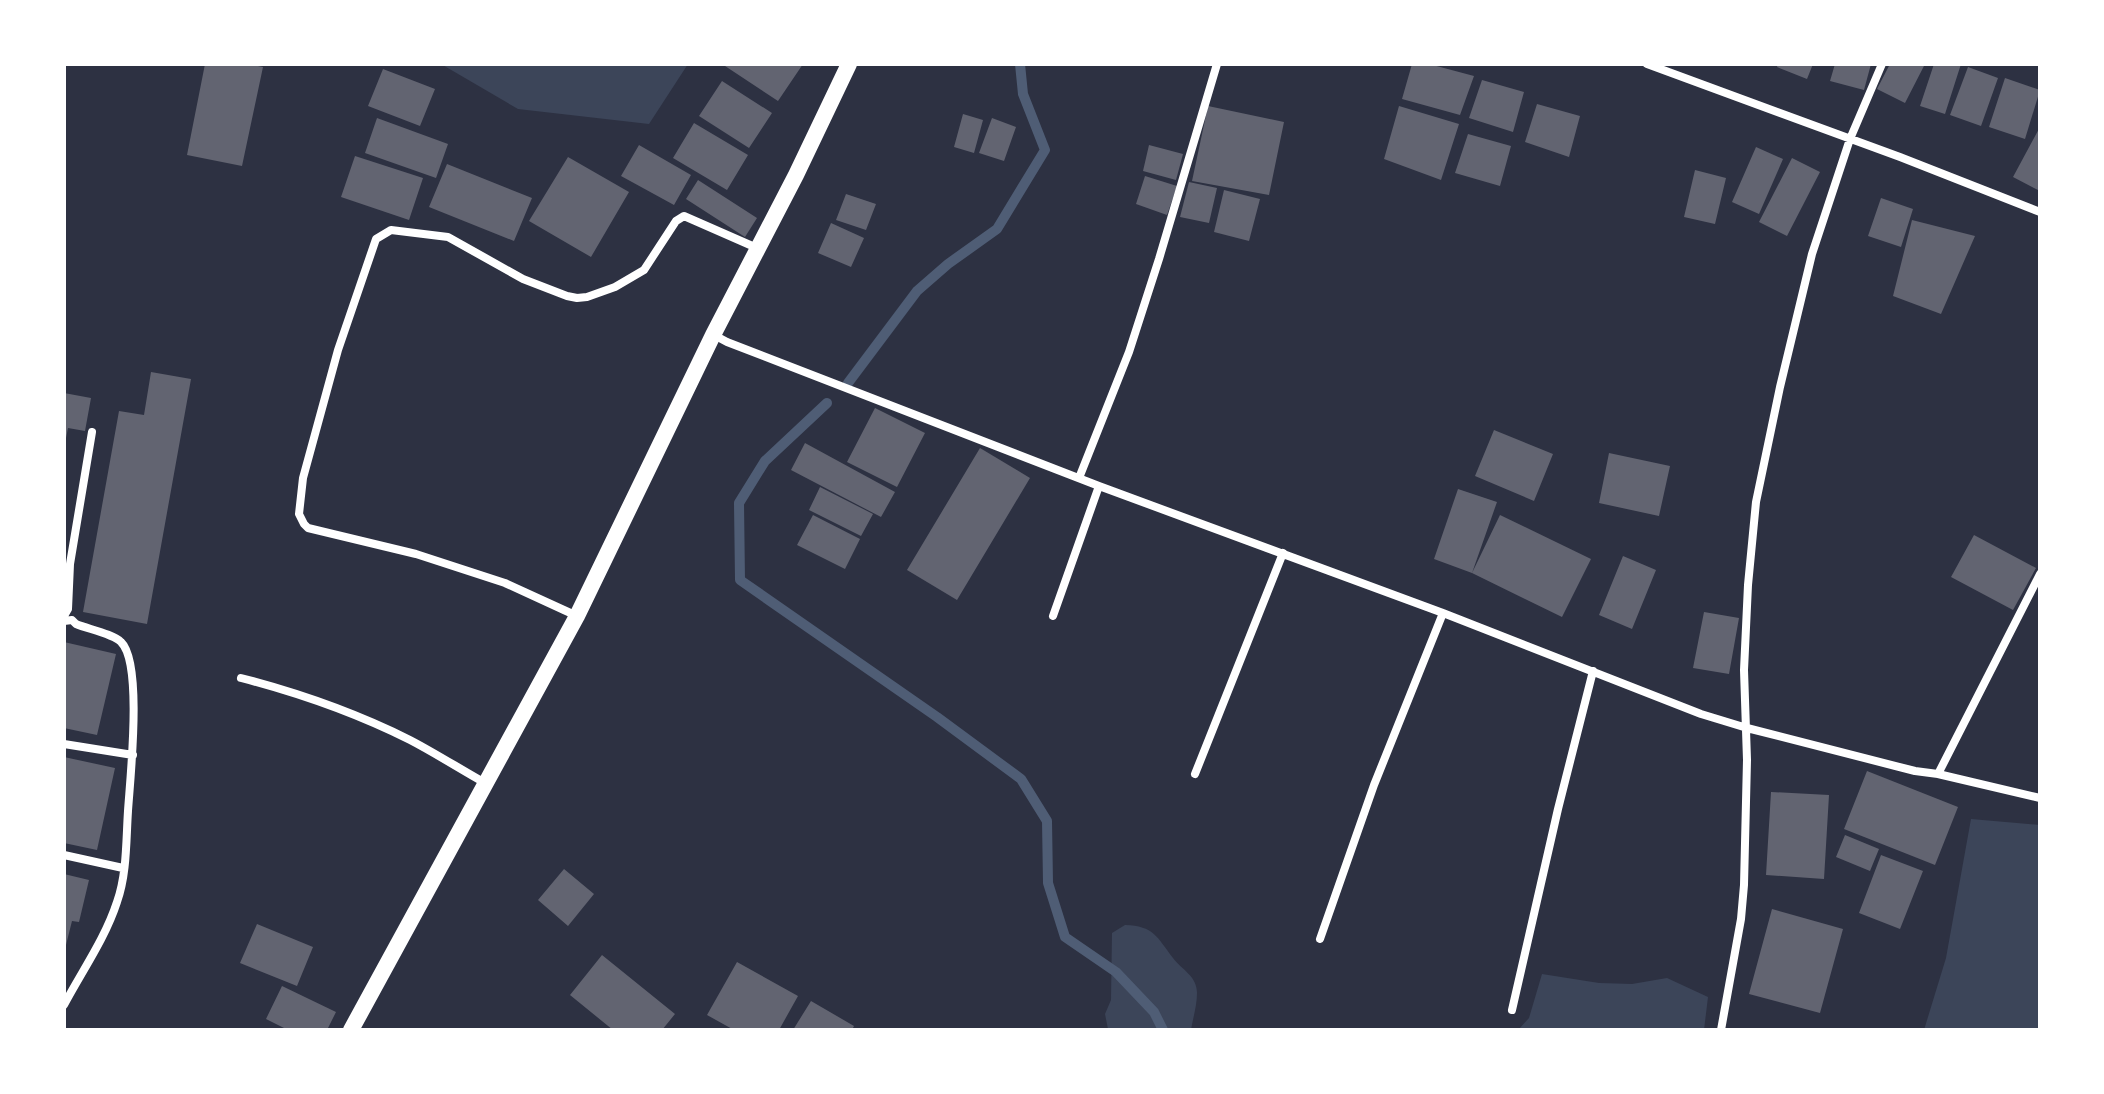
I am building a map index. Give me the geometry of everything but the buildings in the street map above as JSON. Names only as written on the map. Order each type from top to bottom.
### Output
[{"type":"main road","points":[[351,1030],[577,616],[849,64]]},
{"type":"street","points":[[1079,478],[1129,352],[1217,64]]},
{"type":"street","points":[[1647,64],[2040,212]]},
{"type":"street","points":[[1721,1030],[1744,885],[1747,728],[1744,670],[1756,502],[1812,254],[1850,139],[1882,64]]},
{"type":"street","points":[[577,616],[505,583],[416,554],[308,528],[301,519],[299,503],[303,478],[338,350],[376,239],[391,230],[448,237],[523,279],[577,298],[615,287],[644,270],[676,221],[684,216],[757,248]]},
{"type":"street","points":[[713,335],[1099,486],[1443,613],[1701,714],[1915,771],[2040,798]]},
{"type":"street","points":[[64,1005],[68,988],[106,932],[119,898],[133,755],[133,697],[127,650],[116,638],[64,618],[68,609],[70,564],[92,432]]},
{"type":"street","points":[[1053,616],[1099,486]]},
{"type":"street","points":[[1195,774],[1283,553]]},
{"type":"street","points":[[1938,774],[2040,574]]},
{"type":"street","points":[[1320,939],[1374,785],[1443,613]]},
{"type":"street","points":[[1512,1010],[1593,671]]},
{"type":"street","points":[[241,678],[295,692],[357,716],[411,740],[486,783]]},
{"type":"street","points":[[64,744],[133,755]]},
{"type":"street","points":[[64,855],[123,868]]},
{"type":"shaded area","points":[[441,64],[688,64],[649,124],[518,109]]},
{"type":"shaded area","points":[[1971,819],[2040,825],[2040,1030],[1924,1030],[1946,958]]},
{"type":"shaded area","points":[[1125,925],[1149,930],[1192,978],[1197,993],[1191,1030],[1108,1029],[1105,1014],[1111,1000],[1112,933]]},
{"type":"shaded area","points":[[1542,974],[1599,983],[1632,984],[1667,978],[1708,997],[1704,1030],[1518,1030],[1529,1018]]},
{"type":"waterway","points":[[848,383],[917,291],[997,229],[1045,150],[1023,94],[1020,64]]},
{"type":"waterway","points":[[827,403],[765,461],[739,503],[740,580],[1021,779],[1047,821],[1048,883],[1065,937],[1116,972],[1154,1012],[1163,1030]]}]
